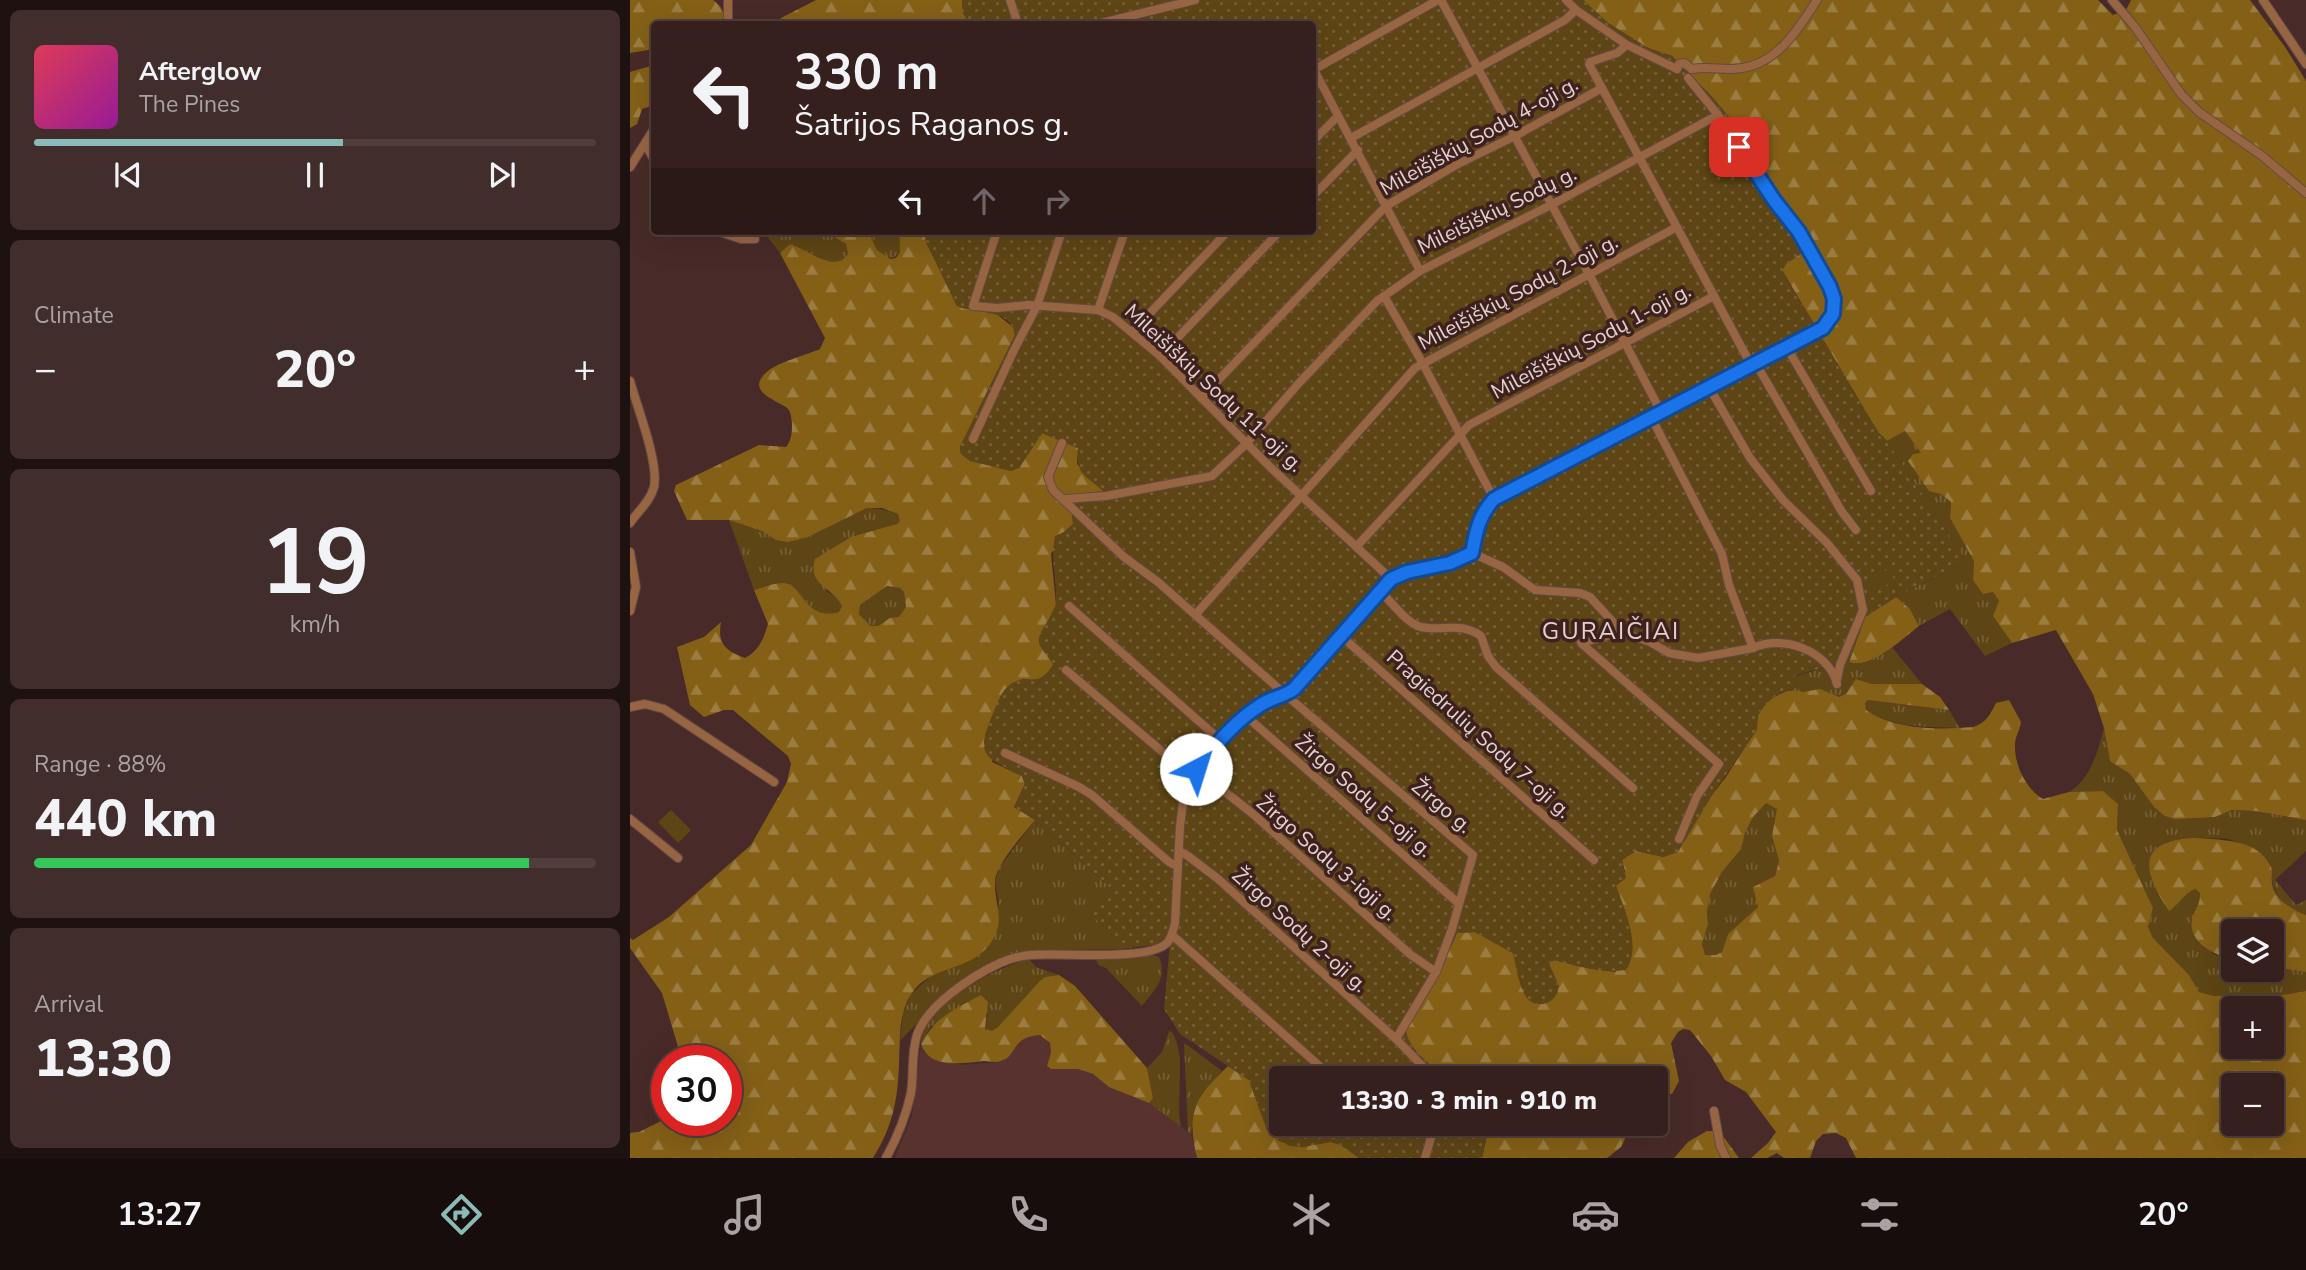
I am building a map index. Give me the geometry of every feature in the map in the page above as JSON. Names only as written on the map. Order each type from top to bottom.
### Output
[{"type":"street","points":[[727,21],[728,0]]},
{"type":"street","points":[[1010,0],[1017,21]]},
{"type":"street","points":[[1124,21],[1195,0]]},
{"type":"street","points":[[1316,66],[1439,0],[1515,136],[1661,412]]},
{"type":"street","points":[[1566,0],[1576,10],[1627,45],[1676,69],[1681,78],[1688,78]]},
{"type":"street","points":[[1692,69],[1705,66],[1744,68],[1761,62],[1792,37],[1817,0]]},
{"type":"street","points":[[2112,0],[2135,27],[2181,94],[2199,112],[2260,155],[2306,193]]},
{"type":"street","points":[[2263,0],[2306,64]]},
{"type":"street","points":[[1351,138],[1477,66],[1565,20],[1576,10]]},
{"type":"street","name":"Mileišiškių Sodų 1-oji g.","points":[[1357,547],[1469,425],[1714,296],[1590,62],[1617,53],[1627,45]]},
{"type":"street","points":[[1676,69],[1679,64],[1685,63],[1692,69]]},
{"type":"street","points":[[1688,78],[1692,69]]},
{"type":"street","name":"Mileišiškių Sodų g.","points":[[1316,71],[1420,271],[1551,205],[1718,115]]},
{"type":"street","points":[[1472,553],[1484,510],[1494,499],[1823,328],[1833,314],[1834,299],[1830,287],[1799,232],[1774,200],[1718,115],[1688,78]]},
{"type":"street","name":"Mileišiškių Sodų 4-oji g.","points":[[1201,398],[1386,206],[1458,163],[1515,136],[1602,88]]},
{"type":"street","points":[[1316,138],[1338,116]]},
{"type":"street","points":[[630,167],[651,135]]},
{"type":"street","points":[[646,145],[651,154]]},
{"type":"street","points":[[1316,193],[1358,150]]},
{"type":"street","name":"Mileišiškių Sodų 2-oji g.","points":[[1303,496],[1422,362],[1676,227]]},
{"type":"street","points":[[729,235],[741,239],[755,239]]},
{"type":"street","name":"Mileišiškių Sodų 11-oji g.","points":[[996,235],[973,306],[988,309],[1037,306],[1098,310],[1113,317],[1160,356],[1246,444],[1391,579]]},
{"type":"street","points":[[974,439],[1037,306],[1061,235]]},
{"type":"street","points":[[1098,310],[1124,235]]},
{"type":"street","points":[[1132,332],[1224,235]]},
{"type":"street","points":[[1160,356],[1276,235]]},
{"type":"street","points":[[1065,499],[1106,496],[1203,479],[1218,471],[1384,296],[1420,271]]},
{"type":"street","points":[[1384,296],[1494,499]]},
{"type":"street","points":[[1714,296],[1842,512],[1856,530]]},
{"type":"street","points":[[1786,346],[1871,491]]},
{"type":"street","points":[[630,381],[651,456],[654,485],[648,502],[630,523]]},
{"type":"street","points":[[886,1158],[904,1118],[911,1092],[917,1035],[926,1017],[946,998],[1010,959],[1029,955],[1124,954],[1161,947],[1170,941],[1175,923],[1183,803],[1193,772],[1220,740],[1246,716],[1260,705],[1294,689],[1391,579],[1407,572],[1450,563],[1472,553],[1503,567],[1535,590],[1580,593],[1590,597],[1622,632],[1650,642],[1669,653],[1699,658],[1770,644],[1804,649],[1827,663],[1835,674],[1837,684],[1840,665],[1863,610],[1857,580],[1827,543],[1783,500],[1750,458],[1709,387]]},
{"type":"street","points":[[1651,417],[1722,554],[1729,585],[1753,648]]},
{"type":"street","name":"Žirgo g.","points":[[1062,443],[1048,477],[1053,490],[1124,557],[1196,614],[1473,855],[1452,929],[1436,972],[1396,1039]]},
{"type":"street","points":[[1196,614],[1303,496]]},
{"type":"street","points":[[630,552],[636,578],[631,604]]},
{"type":"street","points":[[1379,590],[1417,625],[1427,628],[1457,626],[1481,636],[1491,662],[1633,788]]},
{"type":"street","points":[[1069,606],[1220,740]]},
{"type":"street","points":[[1622,632],[1581,643],[1719,764],[1697,796],[1679,839]]},
{"type":"street","name":"Pragiedrulių Sodų 7-oji g.","points":[[1340,635],[1594,860]]},
{"type":"street","name":"Žirgo Sodų 3-ioji g.","points":[[1066,670],[1193,772],[1252,814],[1411,955],[1436,972]]},
{"type":"street","points":[[630,707],[645,704],[664,709],[774,782]]},
{"type":"street","name":"Žirgo Sodų 5-oji g.","points":[[1246,716],[1458,903]]},
{"type":"street","points":[[1005,753],[1086,791],[1177,866]]},
{"type":"street","points":[[630,820],[678,858]]},
{"type":"street","name":"Žirgo Sodų 2-oji g.","points":[[1179,851],[1217,878],[1396,1039]]},
{"type":"street","points":[[1172,935],[1319,1066]]},
{"type":"street","points":[[1396,1039],[1422,1066]]},
{"type":"street","points":[[1714,1111],[1720,1145],[1726,1158]]},
{"type":"street","points":[[1425,1158],[1431,1136]]},
{"type":"shaded area","points":[[1040,1035],[1050,1043],[1051,1052],[1047,1066],[1052,1069],[1078,1069],[1093,1074],[1109,1087],[1149,1103],[1191,1134],[1197,1158],[895,1158],[912,1116],[921,1044],[924,1052],[961,1065],[1000,1062],[1008,1057],[1018,1042],[1028,1036]]},
{"type":"green space","points":[[630,0],[713,0],[722,10],[723,21],[651,21],[651,50],[630,53]]},
{"type":"green space","points":[[816,0],[962,0],[963,13],[968,21],[780,21]]},
{"type":"green space","points":[[962,0],[1583,0],[1608,23],[1648,48],[1672,56],[1728,116],[1811,247],[1786,264],[1782,271],[1878,432],[1887,441],[1966,561],[1896,597],[1865,617],[1849,662],[1795,675],[1796,690],[1775,696],[1761,709],[1757,730],[1714,792],[1678,852],[1664,857],[1636,851],[1622,860],[1626,878],[1616,886],[1632,940],[1631,961],[1626,970],[1599,970],[1554,960],[1549,964],[1558,991],[1549,1002],[1535,1003],[1523,992],[1513,953],[1475,932],[1457,933],[1434,984],[1406,1028],[1410,1042],[1432,1066],[1269,1066],[1269,1132],[1249,1080],[1180,1034],[1164,1009],[1170,943],[1120,949],[1120,942],[1089,913],[1111,888],[1035,820],[1014,807],[1025,785],[1022,776],[998,764],[986,752],[984,746],[988,726],[1005,689],[1022,679],[1042,677],[1053,665],[1040,645],[1039,637],[1056,602],[1053,553],[1055,536],[1073,524],[1072,512],[1057,497],[1103,491],[1080,469],[1078,448],[1042,433],[1019,468],[1011,471],[970,461],[961,454],[960,447],[1015,335],[1012,326],[1000,316],[957,306],[925,235],[1316,235],[1316,21],[968,21],[963,13]]},
{"type":"green space","points":[[1583,0],[2098,0],[2113,15],[2126,10],[2131,0],[2250,0],[2306,81],[2306,820],[2232,810],[2215,817],[2175,819],[2165,816],[2154,807],[2130,774],[2110,761],[2104,728],[2093,694],[2056,630],[2012,643],[1993,616],[1999,601],[1993,592],[1983,594],[1973,580],[1974,561],[1950,518],[1951,502],[1941,494],[1929,491],[1908,461],[1913,454],[1921,453],[1905,431],[1887,441],[1878,432],[1782,270],[1785,264],[1810,246],[1728,116],[1672,56],[1648,48],[1608,23]]},
{"type":"green space","points":[[651,66],[651,106],[642,109],[637,124],[630,128],[630,72]]},
{"type":"green space","points":[[766,235],[831,235],[846,244],[848,254],[842,260],[828,261],[790,244],[780,253]]},
{"type":"green space","points":[[831,235],[870,235],[877,250],[890,259],[896,258],[900,252],[899,235],[925,235],[957,306],[994,312],[1014,328],[1015,335],[960,447],[961,454],[1019,468],[1042,433],[1078,448],[1077,464],[1104,491],[1072,512],[1073,525],[1064,532],[1051,554],[1056,605],[1039,639],[1040,646],[1053,665],[1040,679],[1023,679],[1011,684],[1001,696],[992,762],[1022,776],[1025,784],[1014,807],[1035,820],[1011,850],[996,875],[999,920],[990,944],[967,962],[930,977],[919,985],[910,997],[901,1026],[893,1112],[873,1158],[630,1158],[630,1133],[651,1126],[651,1136],[742,1136],[742,1045],[678,1045],[662,993],[630,948],[630,938],[633,940],[669,917],[751,845],[787,782],[791,764],[788,756],[733,710],[724,710],[704,717],[690,705],[677,647],[704,637],[721,622],[720,636],[724,646],[745,658],[750,655],[760,644],[768,624],[754,590],[775,584],[789,584],[818,612],[839,612],[842,606],[815,575],[815,559],[851,537],[900,521],[898,514],[882,508],[867,508],[808,537],[788,542],[776,540],[762,531],[729,520],[687,520],[674,491],[676,485],[759,445],[788,445],[792,429],[790,412],[761,391],[761,379],[779,365],[820,349],[825,338],[780,253],[790,244],[828,261],[842,260],[848,254],[846,244]],"holes":[[[887,586],[900,588],[904,592],[906,607],[899,617],[890,618],[878,626],[870,626],[859,614],[860,605]]]},
{"type":"green space","points":[[870,235],[899,235],[900,252],[895,257],[885,257],[876,248]]},
{"type":"green space","points":[[1905,431],[1922,454],[1941,494],[1951,502],[1950,518],[1974,561],[1973,580],[1993,592],[1999,601],[1994,616],[2012,643],[1985,656],[1950,609],[1919,626],[1910,609],[1896,597],[1966,561],[1887,441]]},
{"type":"green space","points":[[867,508],[898,514],[900,521],[826,591],[839,599],[842,606],[839,612],[818,612],[789,584],[782,583],[754,590],[729,520],[762,531],[776,540],[808,537]]},
{"type":"green space","points":[[1888,569],[1895,580],[1869,596],[1865,584]]},
{"type":"green space","points":[[887,586],[900,588],[904,592],[906,608],[899,618],[890,618],[878,626],[870,626],[859,614],[860,605]]},
{"type":"green space","points":[[1896,597],[1910,609],[1919,626],[1876,658],[1866,662],[1849,662],[1865,617]]},
{"type":"green space","points":[[1891,646],[1922,684],[1872,684],[1857,679],[1846,694],[1839,697],[1820,690],[1796,690],[1795,676],[1849,662],[1866,662]]},
{"type":"green space","points":[[1856,679],[1872,684],[1922,684],[1940,697],[1949,710],[1868,700],[1865,703],[1866,710],[1890,722],[1932,728],[1973,727],[1987,718],[1996,703],[2009,700],[2021,722],[2015,741],[2019,768],[2026,783],[2037,795],[2043,799],[2069,792],[2103,791],[2118,804],[2117,830],[2153,908],[2148,927],[2153,938],[2189,975],[2199,992],[2214,996],[2243,995],[2247,996],[2221,996],[2221,1059],[2284,1059],[2284,996],[2277,996],[2306,991],[2306,1158],[1856,1158],[1846,1138],[1836,1133],[1823,1134],[1816,1141],[1810,1158],[1784,1158],[1777,1153],[1767,1158],[1751,1158],[1776,1132],[1746,1092],[1725,1080],[1711,1056],[1690,1030],[1683,1029],[1678,1032],[1671,1043],[1679,1081],[1672,1094],[1668,1094],[1668,1066],[1431,1066],[1414,1049],[1405,1028],[1434,984],[1457,933],[1475,932],[1513,953],[1524,992],[1559,987],[1549,964],[1554,960],[1615,972],[1632,941],[1616,886],[1625,871],[1622,860],[1636,851],[1664,857],[1726,777],[1756,730],[1758,715],[1768,700],[1796,690],[1803,692],[1820,689],[1839,697],[1846,694]],"holes":[[[1766,803],[1777,809],[1772,836],[1779,861],[1775,876],[1753,887],[1758,907],[1728,934],[1722,952],[1705,955],[1702,944],[1708,924],[1710,894],[1722,872],[1741,849],[1753,817]]]},
{"type":"green space","points":[[1868,700],[1949,710],[1960,728],[1911,725],[1888,720],[1866,710],[1865,703]]},
{"type":"green space","points":[[2104,728],[2110,761],[2130,774],[2154,807],[2215,817],[2232,810],[2306,820],[2306,851],[2275,880],[2296,905],[2306,900],[2306,915],[2280,898],[2273,885],[2271,868],[2231,840],[2219,838],[2165,843],[2155,850],[2150,869],[2153,882],[2169,910],[2194,889],[2200,893],[2192,922],[2213,954],[2221,956],[2221,982],[2284,982],[2284,969],[2306,972],[2306,991],[2277,996],[2214,996],[2199,992],[2189,975],[2153,938],[2148,927],[2153,908],[2117,830],[2118,804],[2103,791],[2069,792],[2083,780],[2096,755]]},
{"type":"green space","points":[[1766,802],[1778,809],[1772,836],[1779,861],[1775,876],[1767,882],[1757,884],[1758,907],[1728,934],[1722,952],[1705,955],[1702,944],[1708,924],[1710,894],[1722,872],[1741,849],[1753,817]]},
{"type":"green space","points":[[671,810],[691,830],[678,843],[658,822]]},
{"type":"green space","points":[[1035,820],[1111,888],[1090,913],[1120,942],[1120,949],[1031,951],[1001,959],[942,997],[900,1041],[903,1014],[911,994],[933,974],[963,963],[999,905],[995,881],[999,868]]},
{"type":"green space","points":[[2193,838],[2237,842],[2257,851],[2265,858],[2271,867],[2276,894],[2290,907],[2306,915],[2306,972],[2284,969],[2284,919],[2221,919],[2221,956],[2198,941],[2192,928],[2192,920],[2200,893],[2195,889],[2169,911],[2150,872],[2153,852],[2161,845],[2174,840]]},
{"type":"green space","points":[[1149,954],[1159,957],[1162,972],[1158,984],[1142,1006],[1106,968],[1098,965],[1096,959],[1129,958]]},
{"type":"green space","points":[[1029,959],[1036,967],[1059,975],[1045,977],[998,1027],[991,1032],[985,1029],[988,1013],[931,1026],[921,1044],[924,1028],[941,1006],[986,976]]},
{"type":"green space","points":[[1059,975],[1075,986],[1147,1068],[1153,1098],[1149,1103],[1109,1087],[1093,1074],[1078,1069],[1051,1069],[1047,1066],[1051,1052],[1050,1043],[1040,1035],[1024,1039],[1006,1059],[999,1062],[948,1063],[932,1058],[925,1052],[921,1044],[927,1034],[939,1020],[954,1010],[981,995],[988,1002],[985,1029],[992,1031],[1040,981],[1045,977]]},
{"type":"green space","points":[[1169,1031],[1172,1032],[1179,1053],[1181,1127],[1149,1103],[1153,1098],[1147,1068],[1162,1052]]},
{"type":"green space","points":[[1184,1044],[1222,1071],[1201,1100],[1191,1134],[1188,1132]]},
{"type":"green space","points":[[1228,1066],[1249,1080],[1269,1136],[1288,1136],[1317,1144],[1331,1142],[1341,1145],[1359,1158],[1197,1158],[1193,1117],[1208,1087]]},
{"type":"green space","points":[[1707,1131],[1720,1132],[1739,1158],[1674,1158],[1688,1142]]},
{"type":"green space","points":[[1273,1136],[1487,1136],[1482,1158],[1359,1158],[1341,1145],[1331,1142],[1303,1147],[1290,1146]]},
{"type":"green space","points":[[1487,1136],[1626,1136],[1621,1147],[1607,1158],[1482,1158]]},
{"type":"district","name":"GURAIČIAI","points":[[1611,631]]},
{"type":"route","points":[[1196,769],[1220,740],[1246,716],[1260,705],[1294,689],[1391,579],[1407,572],[1450,563],[1472,553],[1475,534],[1484,510],[1494,499],[1823,328],[1830,320],[1834,307],[1830,287],[1799,232],[1739,147]]}]
